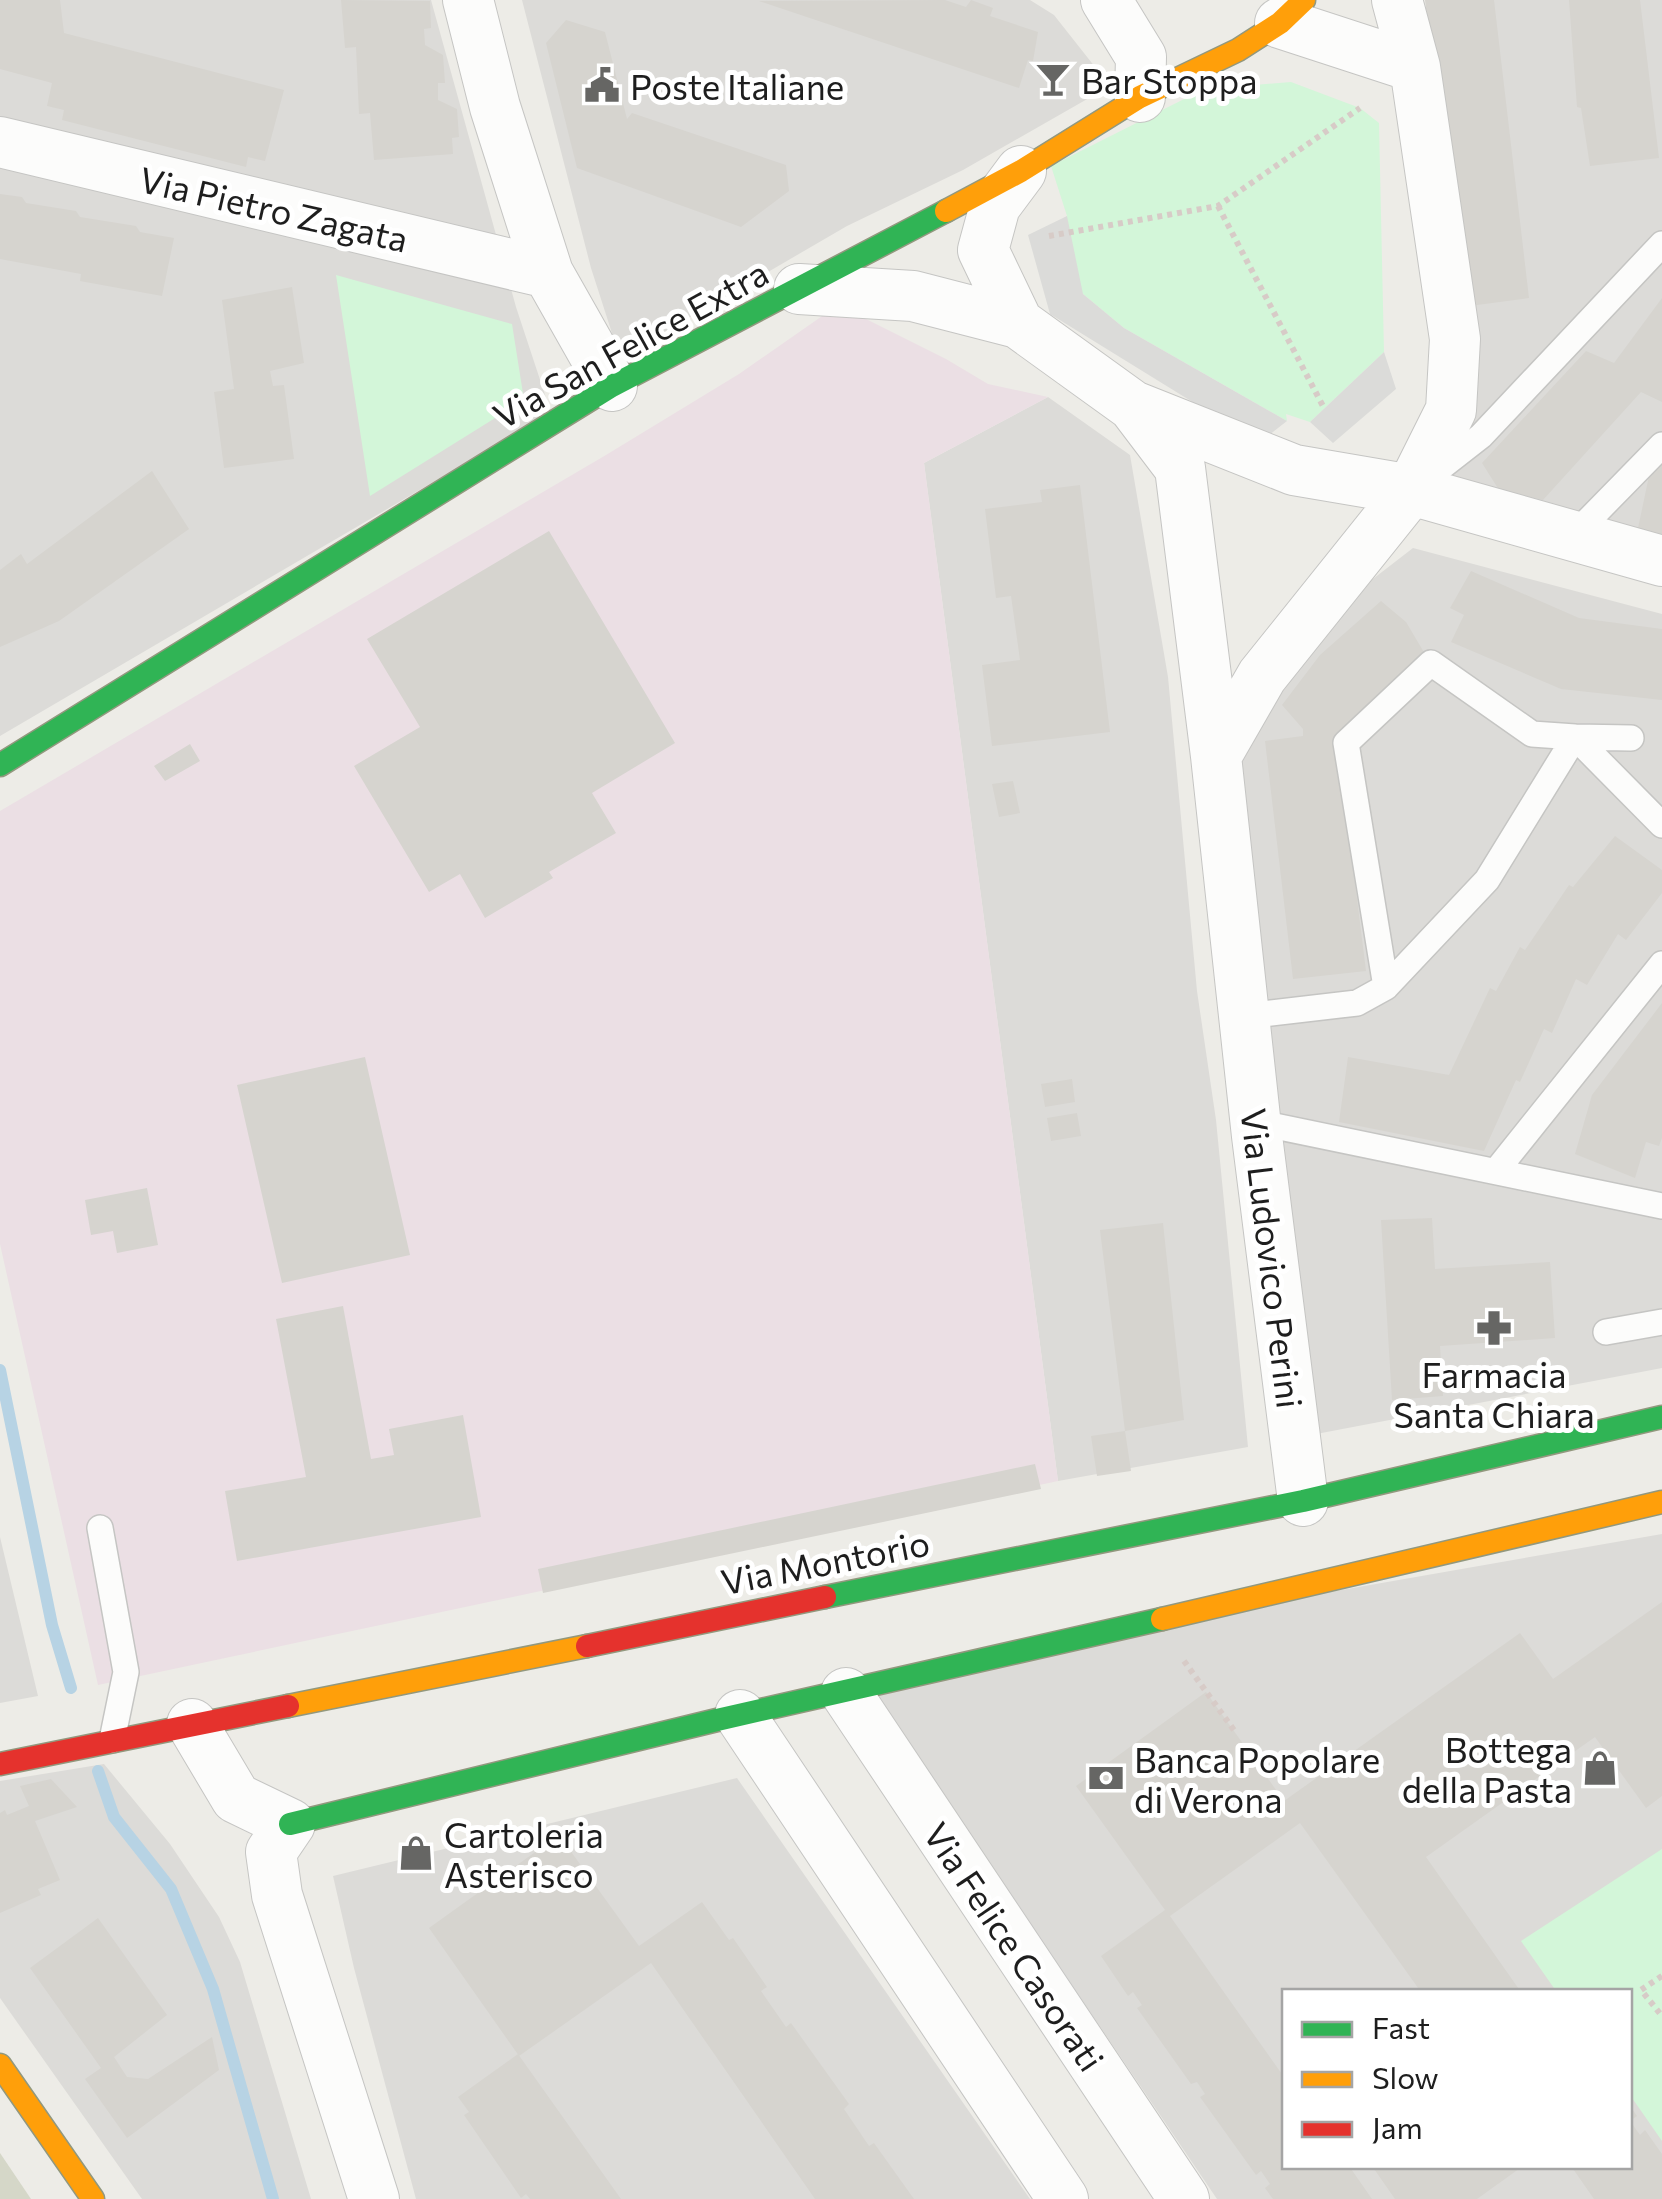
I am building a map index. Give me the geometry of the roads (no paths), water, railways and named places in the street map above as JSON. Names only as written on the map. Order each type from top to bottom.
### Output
[{"type":"street","points":[[468,0],[495,107],[548,273],[612,386]]},
{"type":"street","points":[[1106,0],[1141,57],[1140,97]]},
{"type":"street","points":[[1216,756],[1262,676],[1411,490],[1451,410],[1455,340],[1415,67],[1397,0]]},
{"type":"street","points":[[1292,11],[1415,67]]},
{"type":"street","name":"Via San Felice Extra","points":[[0,765],[612,386],[1021,172],[1140,97],[1238,50],[1292,11]]},
{"type":"street","name":"Via Pietro Zagata","points":[[0,142],[548,273]]},
{"type":"street","points":[[1018,323],[983,250],[995,206],[1021,172]]},
{"type":"street","points":[[799,289],[913,296],[1018,323],[1132,406],[1294,470],[1411,490],[1662,561]]},
{"type":"street","name":"Via Ludovico Perini","points":[[1132,406],[1180,468],[1303,1501]]},
{"type":"street","name":"Via Montorio","points":[[0,1764],[1303,1501],[1662,1417]]},
{"type":"street","points":[[192,1724],[236,1798],[290,1824],[740,1715],[1662,1502]]},
{"type":"street","name":"Via Felice Casorati","points":[[846,1693],[1184,2199]]},
{"type":"street","points":[[740,1715],[1063,2199]]},
{"type":"street","points":[[290,1824],[270,1852],[276,1895],[374,2199]]},
{"type":"street","points":[[0,2065],[93,2199]]},
{"type":"lane","points":[[1411,490],[1481,436],[1662,244]]},
{"type":"lane","points":[[1572,537],[1662,445]]},
{"type":"lane","points":[[1386,987],[1346,743],[1431,663],[1532,734],[1631,738]]},
{"type":"lane","points":[[1576,736],[1662,825]]},
{"type":"lane","points":[[1245,1016],[1357,1003],[1386,987],[1487,880],[1576,736]]},
{"type":"lane","points":[[1496,1172],[1662,964]]},
{"type":"lane","points":[[1255,1122],[1496,1172],[1657,1198]]},
{"type":"lane","points":[[1606,1332],[1662,1322]]},
{"type":"lane","points":[[100,1528],[126,1672],[108,1741]]},
{"type":"waterway","points":[[0,1370],[52,1625],[71,1688]]},
{"type":"waterway","points":[[98,1771],[114,1817],[171,1889],[213,1989],[273,2199]]},
{"type":"place","name":"Bar Stoppa","points":[[1053,79]]},
{"type":"place","name":"Poste Italiane","points":[[602,85]]},
{"type":"place","name":"Farmacia Santa Chiara","points":[[1494,1328]]},
{"type":"place","name":"Bottega della Pasta","points":[[1600,1768]]},
{"type":"place","name":"Banca Popolare di Verona","points":[[1106,1778]]},
{"type":"place","name":"Cartoleria Asterisco","points":[[416,1853]]}]
